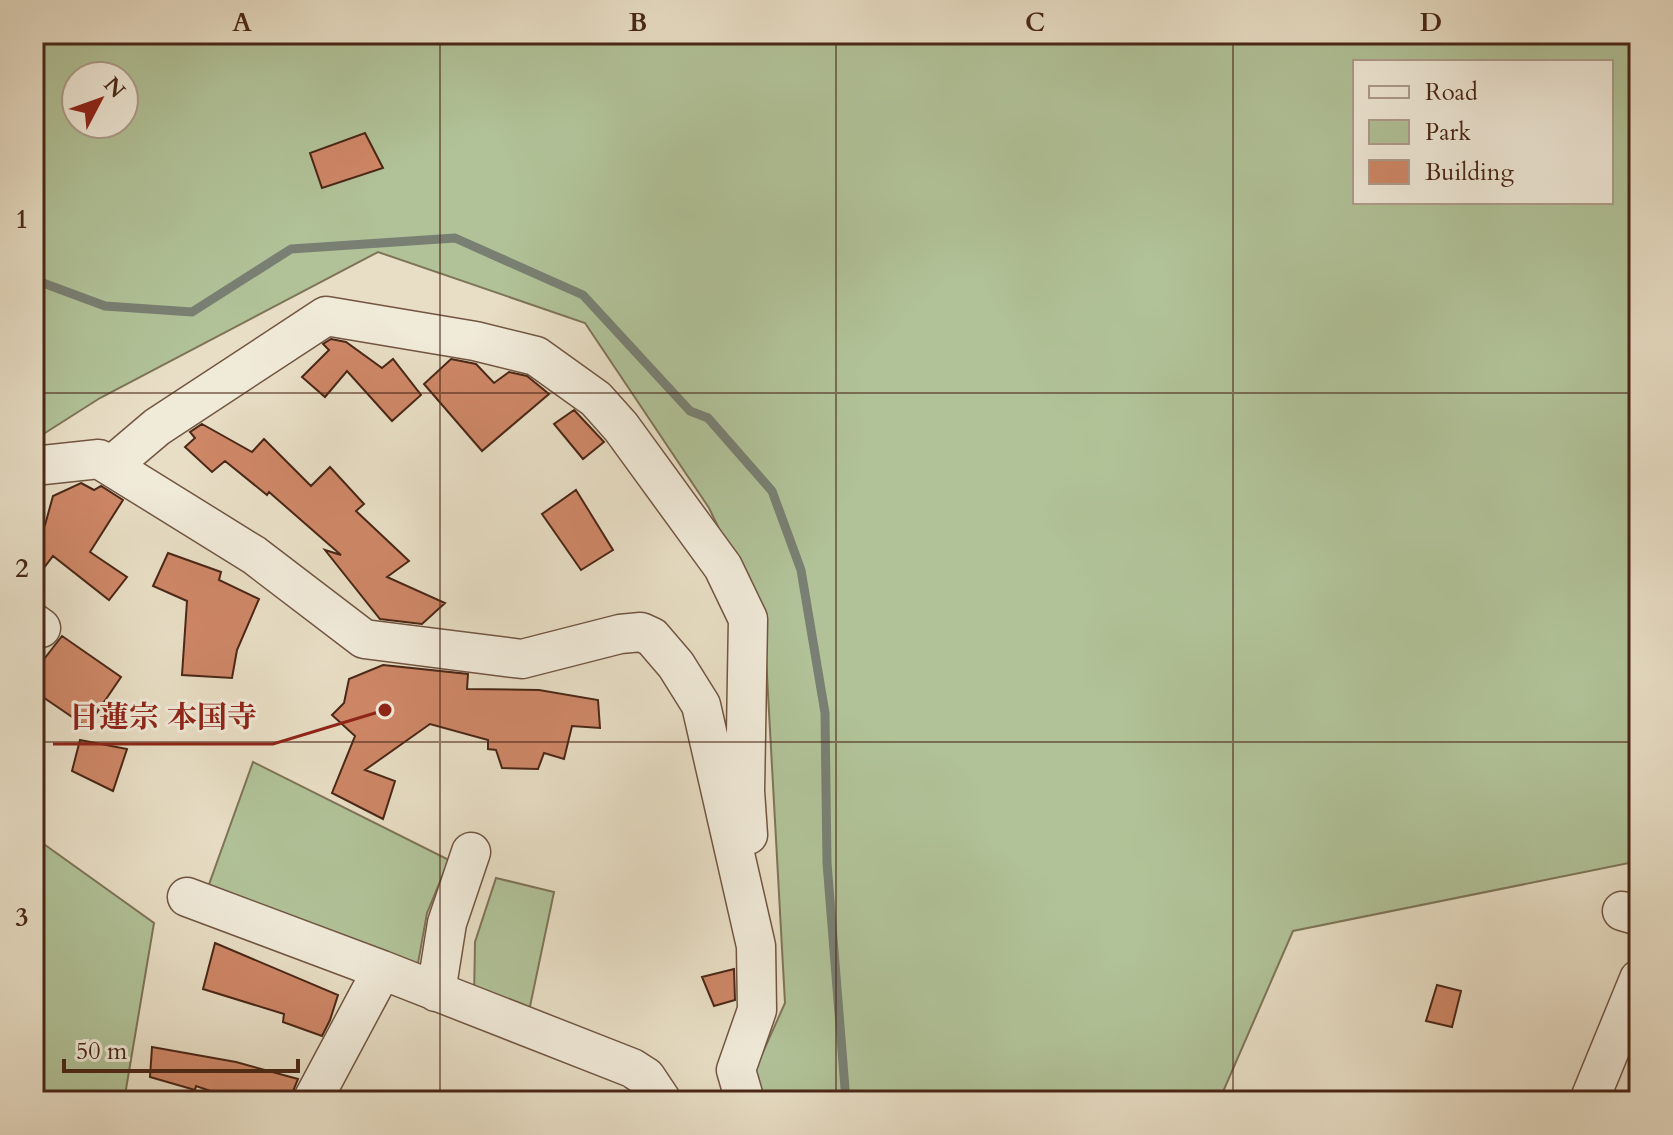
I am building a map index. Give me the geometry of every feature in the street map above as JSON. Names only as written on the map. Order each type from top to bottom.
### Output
[{"type":"street","points":[[111,466],[157,427],[326,316],[475,341],[536,356],[596,399],[621,427],[723,567],[748,619],[745,791],[756,946],[757,1010],[736,1070],[745,1101]]},
{"type":"street","points":[[34,466],[99,459],[254,555],[364,639],[522,659],[620,634],[641,632],[652,637],[676,665],[701,705],[756,946]]},
{"type":"street","points":[[436,992],[447,923],[471,852]]},
{"type":"street","points":[[187,897],[632,1068],[646,1077],[662,1101]]},
{"type":"street","points":[[312,1101],[382,970]]},
{"type":"street","points":[[1589,1101],[1636,993]]},
{"type":"green space","points":[[34,34],[1639,34],[1639,861],[1293,931],[1219,1101],[764,1101],[755,1070],[785,1003],[764,621],[709,508],[585,323],[378,252],[100,398],[34,440]]},
{"type":"green space","points":[[253,762],[449,860],[427,913],[417,969],[207,890]]},
{"type":"green space","points":[[34,837],[154,923],[124,1101],[34,1101]]},
{"type":"green space","points":[[496,878],[554,892],[528,1016],[474,999],[475,942]]},
{"type":"building","points":[[365,133],[383,168],[322,188],[310,153]]},
{"type":"building","points":[[331,339],[346,342],[382,368],[393,359],[421,395],[392,421],[347,371],[325,397],[302,377],[329,350],[323,344]]},
{"type":"building","points":[[451,359],[476,364],[494,383],[509,372],[527,376],[549,394],[482,451],[424,384]]},
{"type":"building","points":[[574,410],[604,442],[583,459],[554,424]]},
{"type":"building","points":[[202,424],[252,452],[264,439],[311,486],[330,467],[364,504],[356,511],[409,561],[387,577],[445,603],[422,624],[380,619],[325,550],[341,555],[269,492],[267,495],[225,461],[212,472],[185,447],[195,438],[190,432]]},
{"type":"building","points":[[81,483],[94,490],[101,486],[123,500],[90,552],[127,577],[109,600],[53,556],[34,581],[34,518],[45,525],[53,496]]},
{"type":"building","points":[[576,490],[613,550],[581,570],[542,514]]},
{"type":"building","points":[[168,553],[221,572],[219,580],[259,599],[237,650],[232,678],[182,675],[187,601],[153,586]]},
{"type":"building","points":[[62,636],[121,677],[87,727],[34,691],[34,672]]},
{"type":"building","points":[[383,665],[468,674],[467,689],[539,690],[598,700],[600,728],[572,726],[564,759],[544,753],[538,769],[502,768],[496,750],[488,749],[488,740],[430,724],[365,770],[395,781],[383,819],[332,793],[355,736],[332,715],[344,703],[349,679]]},
{"type":"building","points":[[80,740],[127,749],[113,791],[72,771]]},
{"type":"building","points":[[215,943],[338,995],[322,1036],[283,1022],[284,1014],[203,989]]},
{"type":"building","points":[[734,969],[735,1000],[714,1006],[702,977]]},
{"type":"building","points":[[1437,985],[1461,991],[1452,1027],[1426,1021]]},
{"type":"building","points":[[152,1047],[236,1062],[298,1079],[289,1101],[240,1101],[196,1086],[195,1090],[150,1077]]},
{"type":"waterway","points":[[34,273],[43,283],[105,306],[192,312],[291,249],[455,238],[583,295],[690,411],[708,418],[772,491],[801,570],[825,713],[827,863],[846,1101]]},
{"type":"place","name":"日蓮宗 本国寺","points":[[385,710]]}]
